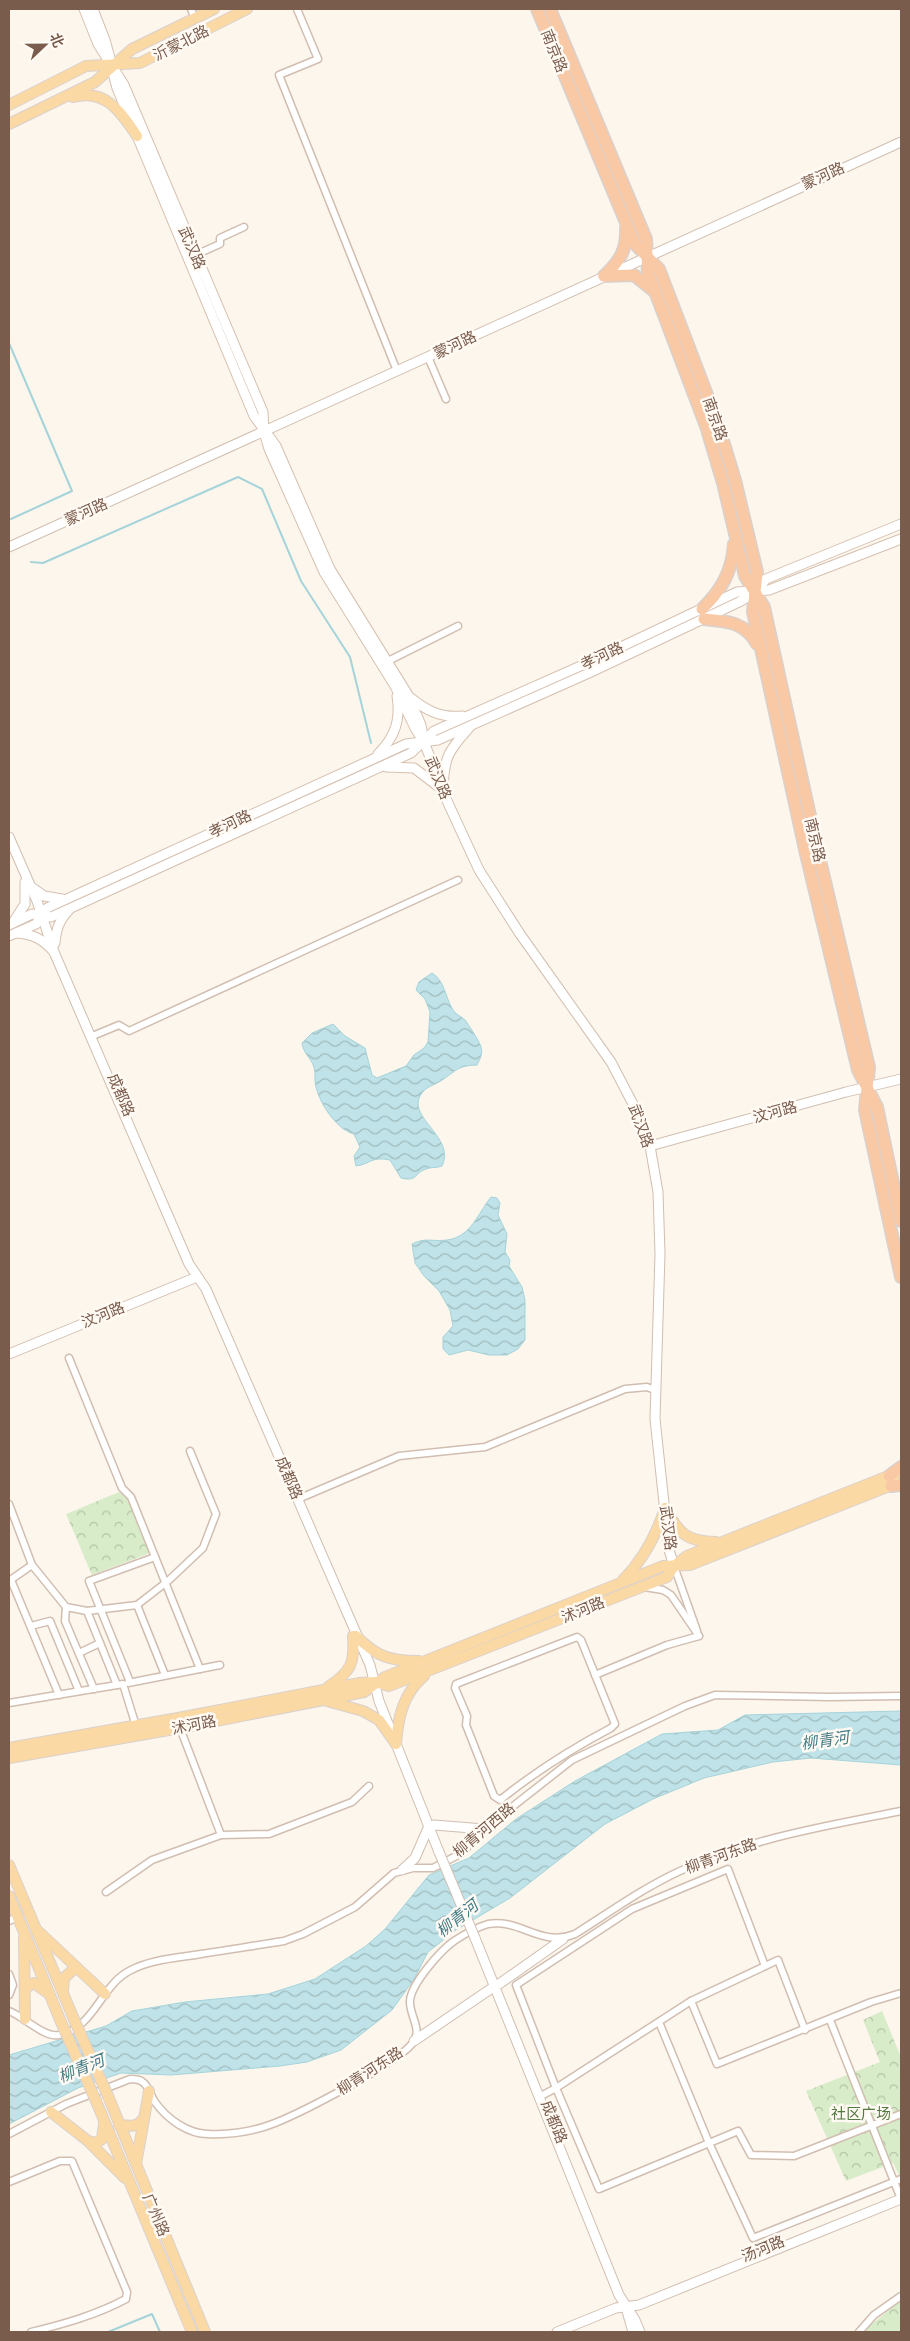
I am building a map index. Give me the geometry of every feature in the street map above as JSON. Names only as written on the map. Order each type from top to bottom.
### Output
[{"type":"highway","name":"南京路","points":[[537,9],[635,244],[658,269],[717,421],[735,480],[757,572],[754,612],[806,854],[855,1060],[866,1088],[877,1107],[901,1221]]},
{"type":"highway","name":"南京路","points":[[550,9],[646,239],[648,273],[706,426],[724,483],[746,576],[764,607],[818,852],[869,1068],[865,1110],[901,1277]]},
{"type":"highway","points":[[604,276],[618,263],[625,251],[626,222]]},
{"type":"highway","points":[[604,276],[634,275],[655,292]]},
{"type":"highway","points":[[735,532],[733,560],[727,578],[703,614],[738,625],[751,633],[763,653]]},
{"type":"highway","points":[[896,1482],[901,1469]]},
{"type":"main road","name":"沂蒙北路","points":[[9,124],[95,82],[132,49],[193,14],[214,9]]},
{"type":"main road","name":"沂蒙北路","points":[[9,105],[86,66],[140,63],[247,9]]},
{"type":"main road","points":[[50,104],[81,95],[102,97],[113,104],[137,136]]},
{"type":"main road","name":"沭河路","points":[[9,1748],[31,1749],[180,1728],[323,1695],[360,1683],[375,1682],[428,1666],[667,1577],[674,1566],[687,1556],[722,1542],[896,1482]]},
{"type":"main road","name":"沭河路","points":[[428,1666],[663,1566],[690,1565],[896,1482]]},
{"type":"main road","points":[[665,1508],[676,1528],[688,1538],[704,1542],[722,1542]]},
{"type":"main road","points":[[619,1584],[642,1559],[659,1526],[665,1508]]},
{"type":"main road","points":[[354,1636],[382,1656],[428,1666],[413,1685],[404,1702],[397,1721],[396,1739]]},
{"type":"main road","points":[[354,1636],[354,1655],[351,1666],[323,1695],[379,1720],[396,1739]]},
{"type":"main road","name":"沭河路","points":[[9,1758],[31,1749],[136,1726],[323,1695]]},
{"type":"main road","points":[[9,1742],[31,1749]]},
{"type":"main road","points":[[9,1764],[31,1749]]},
{"type":"main road","points":[[9,1865],[62,1992]]},
{"type":"main road","points":[[9,1896],[13,1919],[24,1932],[50,1995]]},
{"type":"main road","points":[[35,1928],[105,1994]]},
{"type":"main road","points":[[24,1932],[25,2019]]},
{"type":"main road","points":[[62,1992],[64,1978],[76,1968]]},
{"type":"main road","points":[[25,1988],[34,1983],[50,1995]]},
{"type":"main road","name":"广州路","points":[[62,1992],[108,2096],[205,2332]]},
{"type":"main road","name":"广州路","points":[[50,1995],[192,2332]]},
{"type":"main road","points":[[136,2166],[149,2091]]},
{"type":"main road","points":[[51,2112],[88,2141],[129,2182]]},
{"type":"main road","points":[[119,2125],[132,2126],[140,2124],[144,2118]]},
{"type":"main road","points":[[88,2141],[96,2142],[102,2139],[104,2122]]},
{"type":"street","name":"武汉路","points":[[84,9],[98,44],[124,85],[263,412],[264,432],[269,449],[324,572],[395,686],[415,728],[424,742],[479,870],[520,934],[611,1062],[634,1106],[650,1146],[658,1192],[660,1254],[655,1418],[669,1550],[674,1566]]},
{"type":"street","name":"武汉路","points":[[92,9],[105,40],[117,88],[254,416],[276,446],[330,569],[408,695],[421,725],[424,742]]},
{"type":"street","points":[[296,9],[318,59],[279,75],[397,371]]},
{"type":"street","name":"蒙河路","points":[[9,547],[428,357],[646,255],[901,142]]},
{"type":"street","points":[[195,254],[220,244],[220,238],[244,227]]},
{"type":"street","points":[[428,357],[446,399]]},
{"type":"street","name":"孝河路","points":[[756,592],[766,579],[901,524]]},
{"type":"street","name":"孝河路","points":[[10,924],[32,914],[51,917],[411,752],[434,731],[756,592],[769,590],[901,539]]},
{"type":"street","name":"孝河路","points":[[12,934],[36,924],[47,908],[68,898],[406,744],[438,740],[471,726],[703,614]]},
{"type":"street","points":[[388,661],[458,626]]},
{"type":"street","points":[[373,759],[387,745],[395,731],[400,713],[395,686]]},
{"type":"street","points":[[408,695],[422,708],[434,714],[450,717],[470,715]]},
{"type":"street","points":[[443,790],[448,754],[471,726]]},
{"type":"street","points":[[378,768],[399,766],[414,768],[443,790]]},
{"type":"street","name":"成都路","points":[[9,837],[27,884]]},
{"type":"street","name":"成都路","points":[[9,845],[189,1264],[206,1289],[298,1499],[365,1667],[375,1682],[380,1701],[478,1937],[626,2308],[633,2332]]},
{"type":"street","points":[[94,1035],[119,1025],[129,1031],[458,880]]},
{"type":"street","points":[[10,924],[25,904],[27,884],[44,896],[54,899],[68,898]]},
{"type":"street","points":[[12,934],[38,938],[54,948],[57,928],[62,917],[71,908]]},
{"type":"street","name":"成都路","points":[[54,948],[194,1263],[201,1291],[354,1636]]},
{"type":"street","name":"汶河路","points":[[650,1146],[901,1079]]},
{"type":"street","name":"汶河路","points":[[9,1354],[197,1277]]},
{"type":"street","points":[[68,1358],[96,1429],[103,1437],[122,1488],[131,1497],[200,1668]]},
{"type":"street","points":[[298,1499],[398,1456],[485,1447],[625,1389],[647,1387],[655,1390]]},
{"type":"street","points":[[9,1504],[32,1565],[66,1607],[87,1611],[137,1605],[166,1583],[203,1548],[216,1514],[190,1451]]},
{"type":"street","points":[[130,1682],[89,1581],[155,1557]]},
{"type":"street","points":[[32,1565],[10,1581],[31,1626],[59,1695]]},
{"type":"street","points":[[674,1566],[699,1636]]},
{"type":"street","points":[[642,1586],[662,1590],[671,1595],[699,1636]]},
{"type":"street","points":[[137,1605],[165,1676]]},
{"type":"street","points":[[66,1607],[65,1621],[94,1689]]},
{"type":"street","points":[[87,1611],[120,1684],[136,1726]]},
{"type":"street","points":[[31,1626],[50,1621],[78,1691]]},
{"type":"street","points":[[596,1675],[667,1645],[699,1636]]},
{"type":"street","points":[[577,1637],[581,1640],[596,1675],[614,1724],[611,1728],[576,1746],[534,1773],[500,1800],[494,1796],[466,1725],[467,1716],[455,1688],[456,1684],[577,1637]]},
{"type":"street","points":[[79,1653],[100,1643]]},
{"type":"street","points":[[9,1703],[220,1665]]},
{"type":"street","name":"柳青河西路","points":[[402,1870],[432,1868],[462,1853],[484,1829],[572,1760],[660,1718],[715,1695],[901,1696]]},
{"type":"street","points":[[180,1728],[220,1835]]},
{"type":"street","points":[[106,1892],[152,1860],[220,1835],[269,1834],[352,1802],[369,1786]]},
{"type":"street","name":"柳青河东路","points":[[9,2134],[51,2112],[130,2079],[138,2079],[143,2082],[156,2103],[186,2130],[206,2134],[228,2134],[274,2123],[330,2096],[398,2056],[414,2041],[417,2031],[411,2011],[412,1991],[440,1953],[455,1941],[488,1924],[501,1924],[545,1937],[563,1939],[575,1934],[652,1885],[722,1854],[766,1839],[809,1828],[901,1810]]},
{"type":"street","points":[[9,2011],[25,2019],[38,2029],[57,2036],[70,2032],[83,2024],[93,2014],[119,1976],[143,1965],[284,1941],[303,1934],[355,1907],[394,1874],[402,1870],[415,1858],[432,1826],[484,1829]]},
{"type":"street","points":[[765,1966],[728,1869],[632,1909],[516,1985],[556,2088],[599,2189],[738,2131],[751,2155],[794,2156],[901,2114]]},
{"type":"street","points":[[414,2041],[563,1939]]},
{"type":"street","points":[[541,2096],[691,2001],[778,1960],[805,2030]]},
{"type":"street","points":[[9,1974],[13,1985],[9,1995]]},
{"type":"street","points":[[691,2001],[717,2064],[872,2002],[901,1994]]},
{"type":"street","points":[[830,2020],[900,2198]]},
{"type":"street","points":[[659,2022],[710,2143],[753,2238],[901,2179]]},
{"type":"street","points":[[9,2182],[60,2162],[72,2162],[128,2292],[126,2299],[111,2307],[76,2321],[31,2332]]},
{"type":"street","name":"汤河路","points":[[570,2332],[626,2308],[637,2300],[900,2198]]},
{"type":"street","points":[[859,2332],[874,2315],[901,2296]]},
{"type":"street","name":"汤河路","points":[[557,2332],[616,2308],[626,2308]]},
{"type":"street","name":"成都路","points":[[626,2308],[635,2320],[640,2332]]},
{"type":"green space","points":[[119,1492],[128,1499],[150,1553],[92,1575],[66,1514]]},
{"type":"green space","name":"社区广场","points":[[882,2011],[901,2057],[901,2174],[899,2175],[893,2163],[846,2181],[806,2091],[880,2062],[863,2020]]},
{"type":"green space","points":[[901,2300],[901,2332],[864,2332],[867,2328]]},
{"type":"water","points":[[432,973],[440,980],[453,1010],[465,1020],[482,1050],[477,1065],[458,1069],[427,1088],[420,1096],[418,1104],[420,1112],[438,1137],[443,1146],[445,1156],[442,1166],[426,1169],[413,1178],[406,1179],[401,1178],[390,1160],[379,1159],[356,1166],[354,1156],[360,1147],[354,1134],[348,1132],[336,1122],[321,1101],[316,1087],[314,1067],[302,1043],[312,1033],[333,1024],[345,1036],[365,1048],[372,1075],[377,1078],[406,1066],[414,1055],[424,1048],[428,1042],[430,1012],[425,999],[416,990],[419,982]]},
{"type":"water","points":[[491,1197],[497,1198],[500,1203],[498,1215],[507,1234],[505,1252],[510,1260],[509,1266],[522,1287],[525,1300],[525,1340],[518,1349],[507,1355],[489,1355],[468,1350],[449,1355],[443,1349],[443,1337],[453,1326],[450,1310],[439,1291],[424,1276],[415,1263],[412,1244],[425,1240],[447,1240],[462,1234],[473,1223]]},
{"type":"water","name":"柳青河","points":[[901,1711],[901,1765],[811,1758],[773,1762],[704,1778],[653,1799],[605,1824],[510,1898],[456,1930],[428,1952],[414,1979],[392,2010],[341,2050],[307,2062],[280,2066],[171,2075],[121,2073],[78,2088],[9,2124],[9,2055],[106,2026],[132,2011],[185,2002],[268,1994],[315,1979],[366,1946],[385,1929],[429,1875],[469,1858],[516,1819],[575,1781],[662,1734],[718,1730],[745,1715]]},
{"type":"waterway","points":[[9,343],[72,491],[11,519]]},
{"type":"waterway","points":[[31,562],[43,563],[238,477],[262,489],[301,581],[350,657],[371,743]]},
{"type":"waterway","points":[[108,2332],[152,2314],[160,2332]]}]
